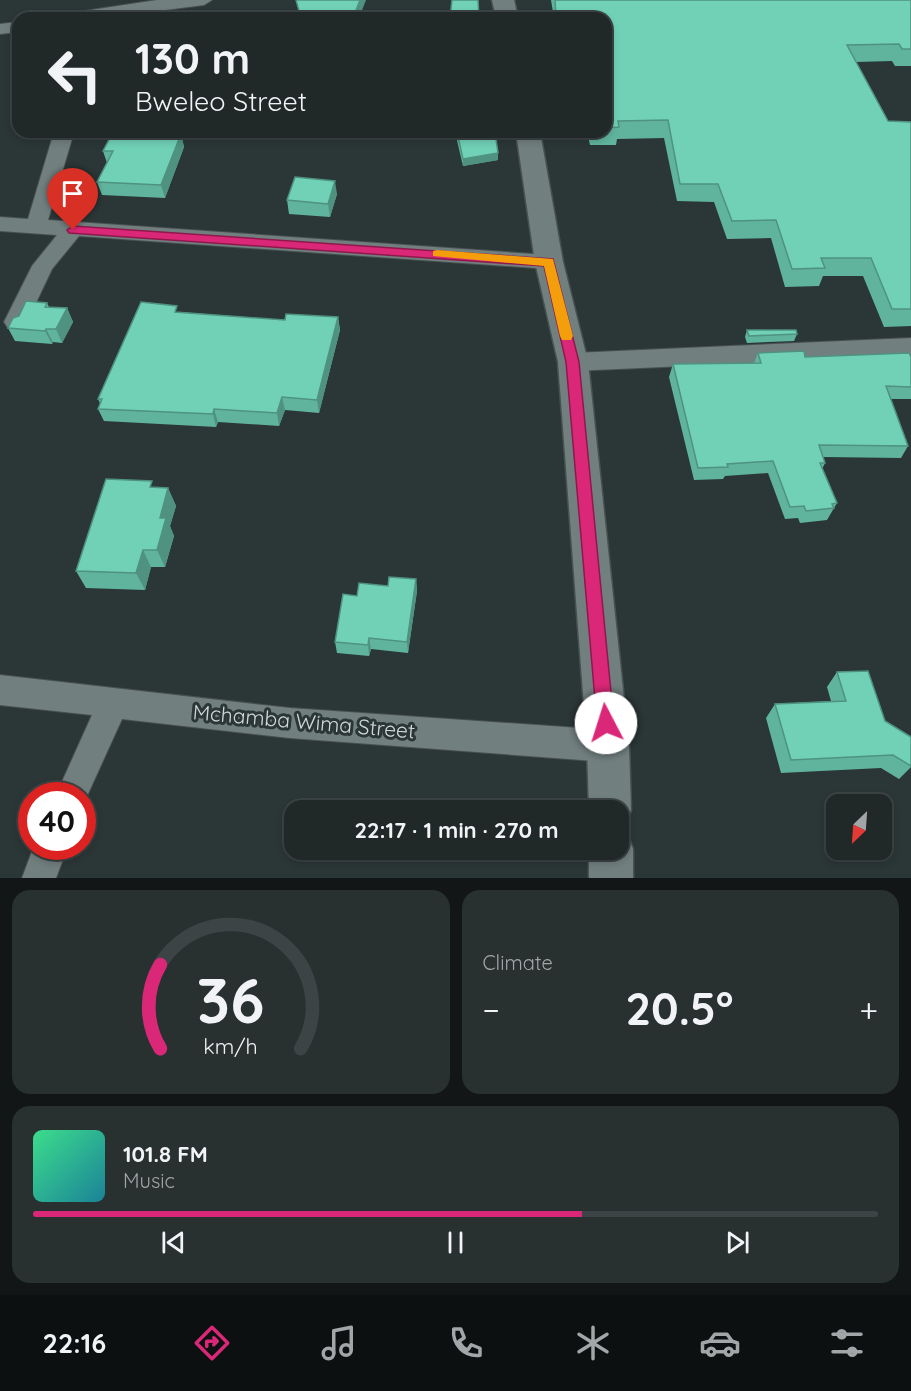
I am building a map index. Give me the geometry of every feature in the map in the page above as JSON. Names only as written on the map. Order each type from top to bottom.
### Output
[{"type":"street","points":[[108,12],[204,0]]},
{"type":"street","points":[[36,226],[62,138]]},
{"type":"street","points":[[529,138],[549,262],[573,362],[608,746],[610,800]]},
{"type":"street","points":[[0,224],[549,262]]},
{"type":"street","points":[[16,322],[43,266],[73,230]]},
{"type":"street","points":[[573,362],[911,347]]},
{"type":"street","name":"Mchamba Wima Street","points":[[0,690],[290,723],[608,746]]},
{"type":"street","points":[[78,782],[114,702]]},
{"type":"street","points":[[39,878],[46,860]]},
{"type":"street","points":[[611,860],[611,878]]},
{"type":"building","points":[[296,0],[360,0],[355,12],[299,12]]},
{"type":"building","points":[[452,0],[478,0],[479,12],[451,12]]},
{"type":"building","points":[[555,0],[911,0],[911,49],[902,49],[899,44],[847,45],[888,121],[911,122],[911,309],[892,309],[871,258],[821,258],[825,268],[792,269],[776,220],[732,221],[718,184],[680,184],[668,120],[618,121],[619,127],[612,128],[612,12],[556,12]]},
{"type":"building","points":[[110,138],[179,138],[161,185],[97,182],[113,151],[103,151]]},
{"type":"building","points":[[458,138],[496,138],[498,153],[463,159]]},
{"type":"building","points":[[295,177],[335,181],[328,204],[287,200]]},
{"type":"building","points":[[26,301],[47,303],[45,307],[67,308],[56,329],[45,331],[8,328],[13,318],[19,316]]},
{"type":"building","points":[[141,302],[177,306],[175,312],[285,320],[286,314],[338,317],[317,400],[282,397],[277,413],[214,409],[213,414],[98,409],[102,399],[98,399]]},
{"type":"building","points":[[747,330],[796,330],[797,334],[749,336]]},
{"type":"building","points":[[804,351],[805,357],[909,353],[911,357],[911,387],[886,386],[908,446],[819,445],[825,463],[820,463],[837,503],[832,504],[834,508],[806,511],[804,506],[790,507],[773,461],[698,468],[673,364],[761,363],[758,353]]},
{"type":"building","points":[[106,479],[152,481],[150,487],[168,488],[160,518],[166,518],[157,550],[143,550],[136,573],[76,571]]},
{"type":"building","points":[[389,577],[416,579],[407,642],[369,638],[368,645],[335,642],[343,594],[357,596],[359,583],[388,586]]},
{"type":"building","points":[[868,671],[885,721],[911,737],[911,766],[893,755],[791,760],[775,704],[846,701],[837,672]]},
{"type":"slow traffic","points":[[437,253],[549,262],[567,336]]},
{"type":"route","points":[[73,230],[549,262],[573,362],[606,723]]}]
